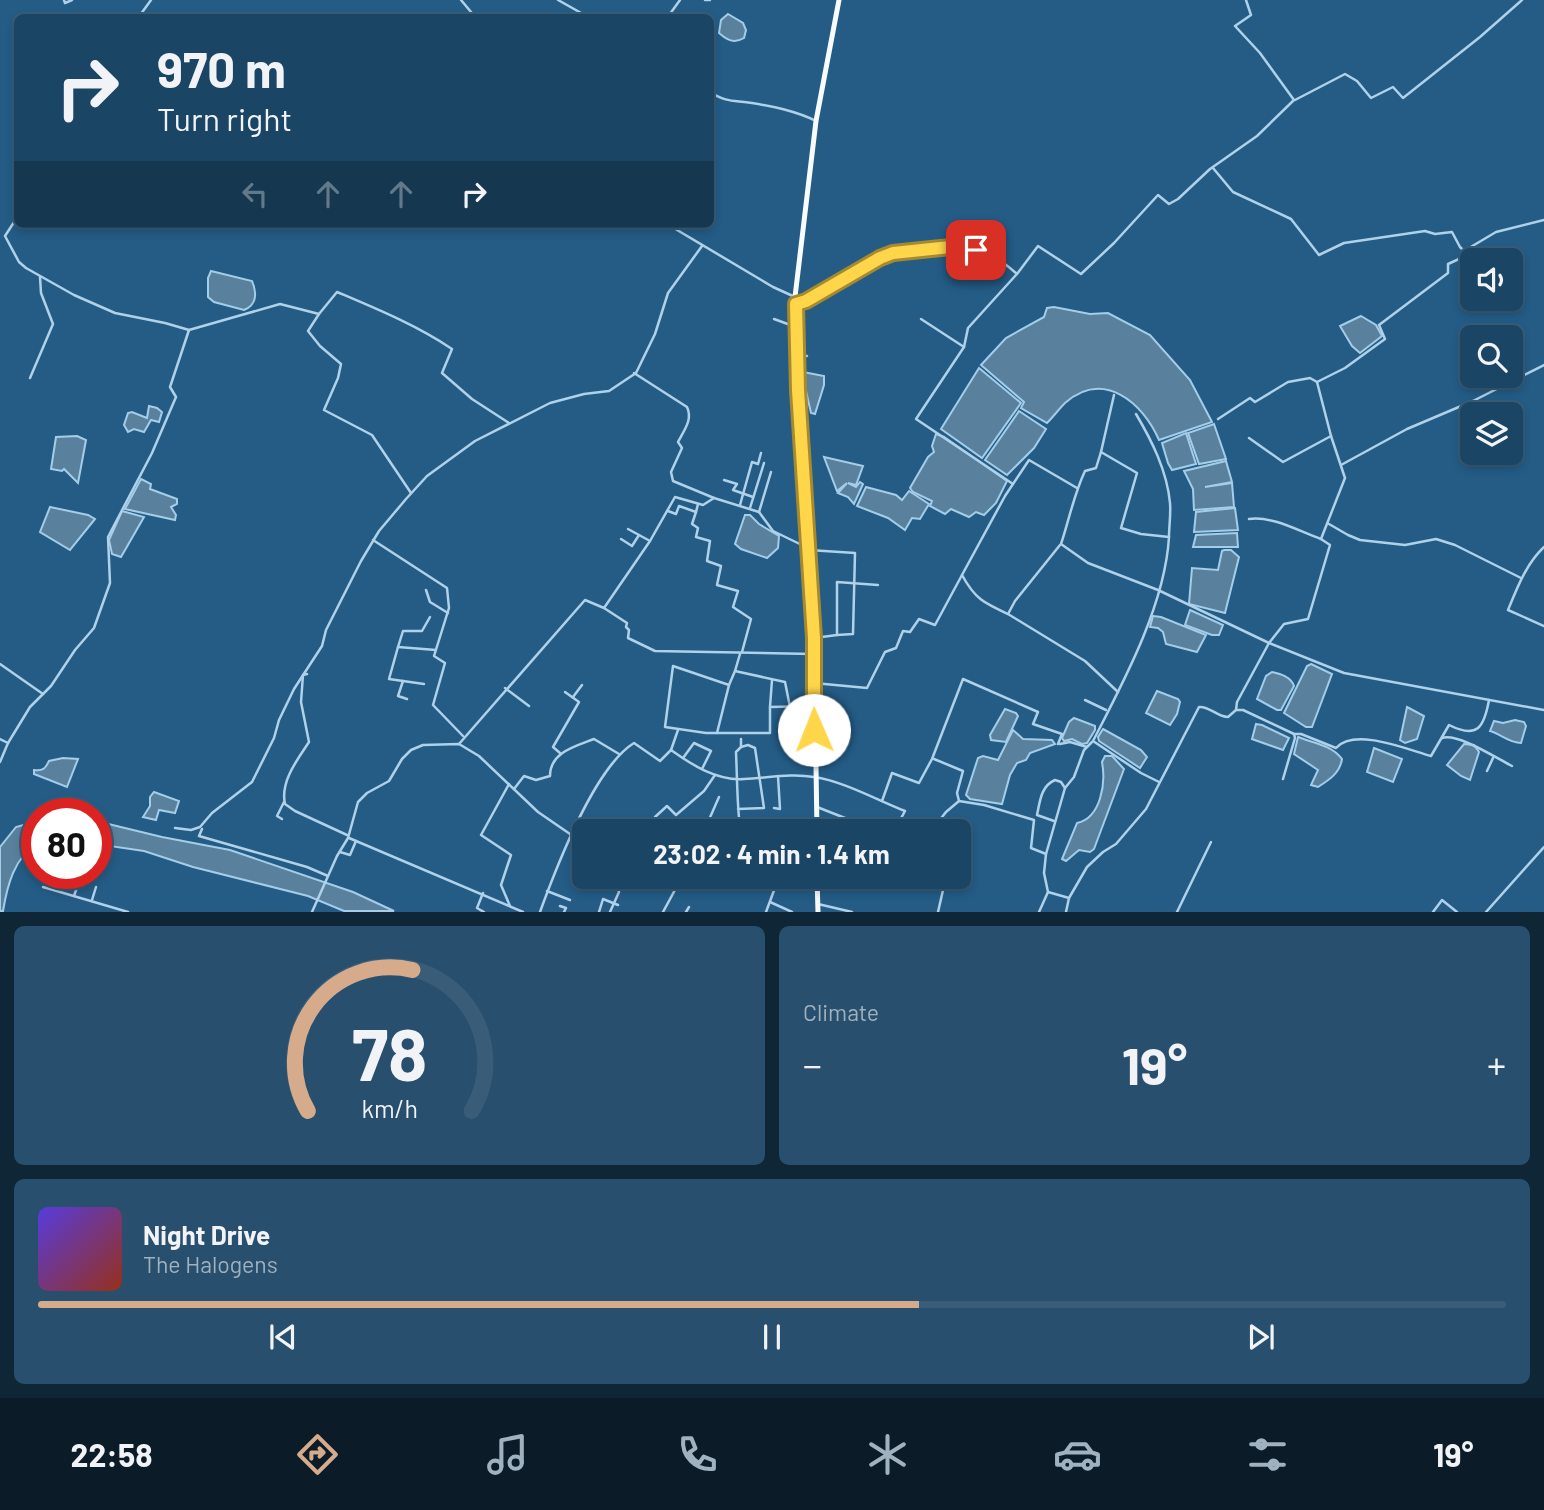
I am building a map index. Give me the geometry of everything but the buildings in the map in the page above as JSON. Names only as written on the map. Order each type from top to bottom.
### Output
[{"type":"highway","points":[[817,819],[813,706],[814,638],[796,301],[816,121],[839,0]]},
{"type":"highway","points":[[817,889],[818,908]]},
{"type":"street","points":[[64,0],[65,3],[72,0]]},
{"type":"street","points":[[461,0],[473,14]]},
{"type":"street","points":[[558,0],[583,14]]},
{"type":"street","points":[[705,0],[710,0]]},
{"type":"street","points":[[1246,0],[1251,15],[1236,26],[1260,53],[1294,100]]},
{"type":"street","points":[[1013,484],[916,419],[964,347],[968,328],[1017,274],[1038,246],[1081,274],[1158,195],[1169,204],[1178,199],[1212,167],[1257,136],[1294,100],[1330,79],[1345,74],[1357,81],[1371,98],[1393,87],[1403,98],[1522,0]]},
{"type":"street","points":[[714,95],[723,101],[800,113],[816,121]]},
{"type":"street","points":[[1212,167],[1233,192],[1291,219],[1319,255],[1344,243],[1425,231],[1436,234],[1452,232],[1462,248]]},
{"type":"street","points":[[1469,248],[1496,232],[1544,220]]},
{"type":"street","points":[[0,238],[5,236],[14,222]]},
{"type":"street","points":[[673,228],[796,301],[806,301],[893,253],[960,246],[992,254],[1017,274]]},
{"type":"street","points":[[5,236],[19,262],[40,277],[115,313],[189,330],[280,304],[319,314]]},
{"type":"street","points":[[175,828],[191,830],[200,827],[212,813],[247,787],[274,738],[279,720],[322,646],[326,630],[373,540],[411,493],[427,476],[475,441],[550,402],[609,391],[635,373],[655,334],[671,286],[702,246]]},
{"type":"street","points":[[1317,382],[1345,368],[1385,339],[1379,325],[1448,274],[1448,264],[1460,257]]},
{"type":"street","points":[[30,378],[53,324],[41,293],[40,277]]},
{"type":"street","points":[[411,493],[372,435],[324,410],[341,364],[320,346],[308,331],[337,292],[420,328],[452,349],[442,373],[472,399],[509,423]]},
{"type":"street","points":[[774,319],[796,327]]},
{"type":"street","points":[[922,319],[964,347]]},
{"type":"street","points":[[0,762],[30,707],[94,628],[110,583],[108,537],[152,453],[176,397],[170,387],[189,330]]},
{"type":"street","points":[[797,355],[807,356]]},
{"type":"street","points":[[1341,465],[1407,429],[1473,401],[1544,365]]},
{"type":"street","points":[[635,373],[687,407],[690,412],[689,422],[678,442],[682,448],[671,472],[673,481],[759,512],[773,531],[809,549],[855,552],[853,634],[814,638]]},
{"type":"street","points":[[1218,419],[1250,398],[1255,402],[1288,382],[1310,377],[1317,382],[1345,478],[1321,539]]},
{"type":"street","points":[[1008,614],[1015,601],[1061,544],[1076,501],[1077,488],[1086,471],[1096,468],[1114,395]]},
{"type":"street","points":[[1039,912],[1048,892],[1044,873],[1046,854],[1065,788],[1093,741],[1136,653],[1157,590],[1169,537],[1170,503],[1163,471],[1151,440],[1136,414]]},
{"type":"street","points":[[1249,438],[1283,462],[1331,436]]},
{"type":"street","points":[[1101,452],[1138,473],[1121,528],[1141,534],[1169,537]]},
{"type":"street","points":[[740,505],[752,462],[758,464],[761,453]]},
{"type":"street","points":[[814,683],[867,688],[885,652],[896,648],[903,631],[910,632],[919,620],[935,625],[1029,460],[1077,488]]},
{"type":"street","points":[[750,508],[764,463]]},
{"type":"street","points":[[759,512],[771,472]]},
{"type":"street","points":[[724,480],[745,487]]},
{"type":"street","points":[[737,484],[733,490],[754,496]]},
{"type":"street","points":[[604,608],[650,541],[675,497],[703,505],[715,498]]},
{"type":"street","points":[[698,504],[692,524],[698,528],[696,537],[710,541],[707,561],[721,566],[717,585],[738,591],[733,607],[751,619],[729,685],[717,733]]},
{"type":"street","points":[[667,511],[676,514],[679,506],[696,512]]},
{"type":"street","points":[[685,515],[687,509]]},
{"type":"street","points":[[1066,912],[1087,867],[1116,844],[1146,810],[1199,707],[1223,717],[1232,714],[1269,643],[1283,624],[1308,619],[1329,545],[1321,539],[1274,521],[1260,517],[1249,519]]},
{"type":"street","points":[[1329,524],[1360,540],[1405,545],[1436,539],[1455,545],[1521,578]]},
{"type":"street","points":[[628,529],[650,541]]},
{"type":"street","points":[[621,539],[632,546],[639,535]]},
{"type":"street","points":[[373,540],[447,588],[448,613],[434,656],[445,663],[433,705],[464,737]]},
{"type":"street","points":[[1061,544],[1088,563],[1157,590],[1269,643],[1344,673],[1544,710]]},
{"type":"street","points":[[1544,547],[1535,554],[1521,578],[1508,610],[1544,626]]},
{"type":"street","points":[[962,575],[981,602],[1008,614],[1085,661],[1118,692]]},
{"type":"street","points":[[837,635],[836,583],[878,585]]},
{"type":"street","points":[[426,590],[430,602],[448,613]]},
{"type":"street","points":[[459,744],[505,688],[518,677],[585,600],[604,608],[627,623],[628,638],[655,650],[814,654]]},
{"type":"street","points":[[424,684],[389,678],[403,631],[422,631],[430,617]]},
{"type":"street","points":[[398,647],[436,650]]},
{"type":"street","points":[[0,664],[43,694]]},
{"type":"street","points":[[729,685],[673,666],[665,727],[717,733],[770,733],[772,680]]},
{"type":"street","points":[[735,671],[785,682],[790,706]]},
{"type":"street","points":[[305,675],[301,702],[309,742],[294,763],[283,793],[285,804],[356,841],[521,911]]},
{"type":"street","points":[[881,802],[892,772],[919,783],[932,759],[963,680],[1038,712],[1033,724],[1062,733],[1059,744],[1070,742],[1087,747]]},
{"type":"street","points":[[403,681],[398,696],[407,699]]},
{"type":"street","points":[[573,696],[582,685]]},
{"type":"street","points":[[505,688],[529,706]]},
{"type":"street","points":[[560,753],[553,747],[579,702],[565,692]]},
{"type":"street","points":[[1085,700],[1106,710]]},
{"type":"street","points":[[1236,710],[1243,710],[1272,726],[1336,748],[1342,742],[1351,740],[1373,740],[1431,756],[1449,725],[1462,732],[1478,730],[1484,721],[1489,701]]},
{"type":"street","points":[[770,708],[813,706]]},
{"type":"street","points":[[540,912],[571,835],[619,754],[634,743],[660,761],[671,750],[679,729]]},
{"type":"street","points":[[1465,743],[1469,732]]},
{"type":"street","points":[[1283,779],[1294,734]]},
{"type":"street","points":[[1442,738],[1447,736],[1474,745],[1512,766]]},
{"type":"street","points":[[0,739],[8,743]]},
{"type":"street","points":[[514,789],[524,776],[536,780],[550,776],[550,770],[560,753],[594,739],[619,754]]},
{"type":"street","points":[[741,739],[741,747]]},
{"type":"street","points":[[1093,741],[1159,782]]},
{"type":"street","points":[[683,758],[694,743],[711,751],[702,769]]},
{"type":"street","points":[[313,912],[347,836],[358,802],[367,793],[388,782],[402,759],[411,750],[423,745],[459,744],[479,756],[538,812],[571,835]]},
{"type":"street","points":[[738,809],[764,808],[755,748],[748,745],[736,752],[738,809],[739,818]]},
{"type":"street","points":[[671,750],[715,775],[737,779],[761,776],[816,777],[905,811],[901,819]]},
{"type":"street","points":[[1487,771],[1493,757]]},
{"type":"street","points":[[932,759],[963,771],[957,793],[959,801]]},
{"type":"street","points":[[655,817],[667,806],[676,815],[704,791],[715,775]]},
{"type":"street","points":[[774,808],[780,808],[778,776]]},
{"type":"street","points":[[1046,854],[1031,848],[1034,820],[1043,789],[1048,783],[1055,780],[1061,782],[1065,788]]},
{"type":"street","points":[[509,784],[481,835],[512,855],[501,885],[510,906]]},
{"type":"street","points":[[709,819],[719,797]]},
{"type":"street","points":[[941,819],[959,801],[984,804],[1034,820]]},
{"type":"street","points":[[282,819],[277,817],[284,802]]},
{"type":"street","points":[[817,807],[848,819]]},
{"type":"street","points":[[1037,815],[1055,821]]},
{"type":"street","points":[[202,828],[199,836],[307,867],[327,878]]},
{"type":"street","points":[[340,852],[350,855],[356,841]]},
{"type":"street","points":[[1177,912],[1211,842]]},
{"type":"street","points":[[1486,912],[1544,847]]},
{"type":"street","points":[[50,889],[128,912]]},
{"type":"street","points":[[74,896],[76,889]]},
{"type":"street","points":[[92,900],[95,889]]},
{"type":"street","points":[[610,912],[618,889]]},
{"type":"street","points":[[663,912],[675,889]]},
{"type":"street","points":[[766,912],[775,889]]},
{"type":"street","points":[[939,912],[944,889]]},
{"type":"street","points":[[547,891],[570,900]]},
{"type":"street","points":[[1048,892],[1071,901]]},
{"type":"street","points":[[482,894],[477,908],[484,912]]},
{"type":"street","points":[[600,911],[603,899],[618,905]]},
{"type":"street","points":[[1433,912],[1442,901],[1457,912]]},
{"type":"street","points":[[770,902],[792,912]]},
{"type":"street","points":[[561,906],[566,908],[564,912]]},
{"type":"street","points":[[686,912],[688,907]]},
{"type":"street","points":[[818,908],[852,912]]},
{"type":"water","points":[[728,14],[743,23],[746,30],[744,38],[731,40],[719,33],[721,20]]},
{"type":"water","points":[[211,271],[252,281],[255,290],[254,302],[244,310],[214,302],[208,297],[208,278]]},
{"type":"water","points":[[1047,308],[1090,314],[1108,313],[1150,335],[1190,380],[1212,422],[1159,440],[1152,426],[1133,403],[1108,390],[1094,389],[1080,393],[1065,403],[1047,423],[1021,408],[1024,402],[981,365],[1006,338],[1044,317]]},
{"type":"water","points":[[1361,316],[1376,325],[1382,336],[1360,353],[1352,346],[1340,326]]},
{"type":"water","points":[[979,368],[1021,403],[982,458],[941,429]]},
{"type":"water","points":[[803,372],[824,376],[815,414],[811,413],[806,391],[803,390]]},
{"type":"water","points":[[149,406],[162,412],[159,422],[151,420],[144,432],[134,429],[128,432],[124,425],[128,413],[147,418]]},
{"type":"water","points":[[1019,411],[1046,429],[1034,448],[1007,475],[985,460]]},
{"type":"water","points":[[1214,424],[1226,459],[1199,464],[1188,433]]},
{"type":"water","points":[[1186,433],[1196,464],[1172,470],[1162,443]]},
{"type":"water","points":[[936,434],[1007,481],[996,503],[984,515],[976,512],[969,517],[951,509],[945,514],[930,506],[932,501],[910,488],[928,457],[934,452],[932,446]]},
{"type":"water","points":[[77,436],[86,440],[78,483],[64,469],[51,469],[56,437]]},
{"type":"water","points":[[824,457],[863,466],[856,485],[848,483],[856,487],[860,482],[863,484],[854,504],[848,497],[838,493],[847,483],[837,491]]},
{"type":"water","points":[[1226,461],[1232,482],[1205,487],[1232,483],[1234,507],[1194,510],[1193,489],[1184,471]]},
{"type":"water","points":[[141,479],[151,484],[150,489],[177,499],[177,504],[171,507],[176,515],[175,520],[125,509]]},
{"type":"water","points":[[866,487],[896,495],[902,500],[909,491],[929,504],[920,519],[912,518],[905,530],[888,518],[857,506]]},
{"type":"water","points":[[50,507],[95,519],[70,550],[40,532]]},
{"type":"water","points":[[1235,508],[1238,530],[1194,532],[1196,512]]},
{"type":"water","points":[[122,511],[144,517],[121,557],[112,554],[109,540]]},
{"type":"water","points":[[745,515],[750,515],[779,536],[778,548],[767,558],[741,549],[735,544]]},
{"type":"water","points":[[1237,533],[1238,547],[1193,547],[1196,535]]},
{"type":"water","points":[[1224,550],[1231,550],[1239,557],[1225,613],[1189,604],[1192,568],[1218,570]]},
{"type":"water","points":[[1190,610],[1223,625],[1219,635],[1185,625]]},
{"type":"water","points":[[1153,616],[1206,635],[1197,652],[1166,644],[1163,632],[1150,627]]},
{"type":"water","points":[[1311,664],[1332,674],[1312,727],[1306,727],[1284,713],[1307,666]]},
{"type":"water","points":[[1272,672],[1288,678],[1294,686],[1281,710],[1257,699],[1266,676]]},
{"type":"water","points":[[1157,691],[1180,702],[1170,725],[1146,713]]},
{"type":"water","points":[[1407,707],[1424,716],[1417,739],[1405,743],[1400,740]]},
{"type":"water","points":[[1005,709],[1018,716],[1006,742],[991,740],[990,735]]},
{"type":"water","points":[[1074,718],[1095,726],[1087,743],[1082,744],[1072,739],[1064,741],[1062,738],[1069,722]]},
{"type":"water","points":[[1515,720],[1524,722],[1526,726],[1521,743],[1490,731],[1494,721],[1503,723]]},
{"type":"water","points":[[1256,724],[1289,738],[1283,750],[1252,739]]},
{"type":"water","points":[[1103,729],[1141,750],[1147,757],[1140,768],[1099,741],[1098,737]]},
{"type":"water","points":[[1013,730],[1023,739],[1052,740],[1055,744],[1030,753],[1026,760],[1017,763],[1010,775],[1002,804],[970,799],[966,795],[978,758],[983,756],[998,760]]},
{"type":"water","points":[[1298,737],[1328,747],[1342,759],[1330,779],[1318,787],[1311,785],[1318,770],[1294,754]]},
{"type":"water","points":[[1464,744],[1474,745],[1479,752],[1470,780],[1447,765]]},
{"type":"water","points":[[1374,748],[1402,759],[1393,782],[1367,772]]},
{"type":"water","points":[[1105,756],[1112,756],[1124,769],[1094,849],[1090,852],[1079,850],[1066,861],[1062,859],[1077,823],[1085,820],[1097,807],[1102,789],[1102,762]]},
{"type":"water","points":[[78,759],[67,787],[34,774],[34,770],[43,769],[49,761]]},
{"type":"water","points":[[154,792],[179,801],[175,813],[159,810],[156,820],[143,817]]},
{"type":"water","points":[[112,825],[230,850],[353,892],[394,911],[344,911],[308,896],[193,867],[144,851],[112,846]]},
{"type":"water","points":[[21,826],[21,860],[9,883],[3,911],[0,911],[0,847],[16,827]]},
{"type":"route","points":[[814,730],[814,638],[798,390],[796,304],[893,253],[960,246],[976,250]]}]
